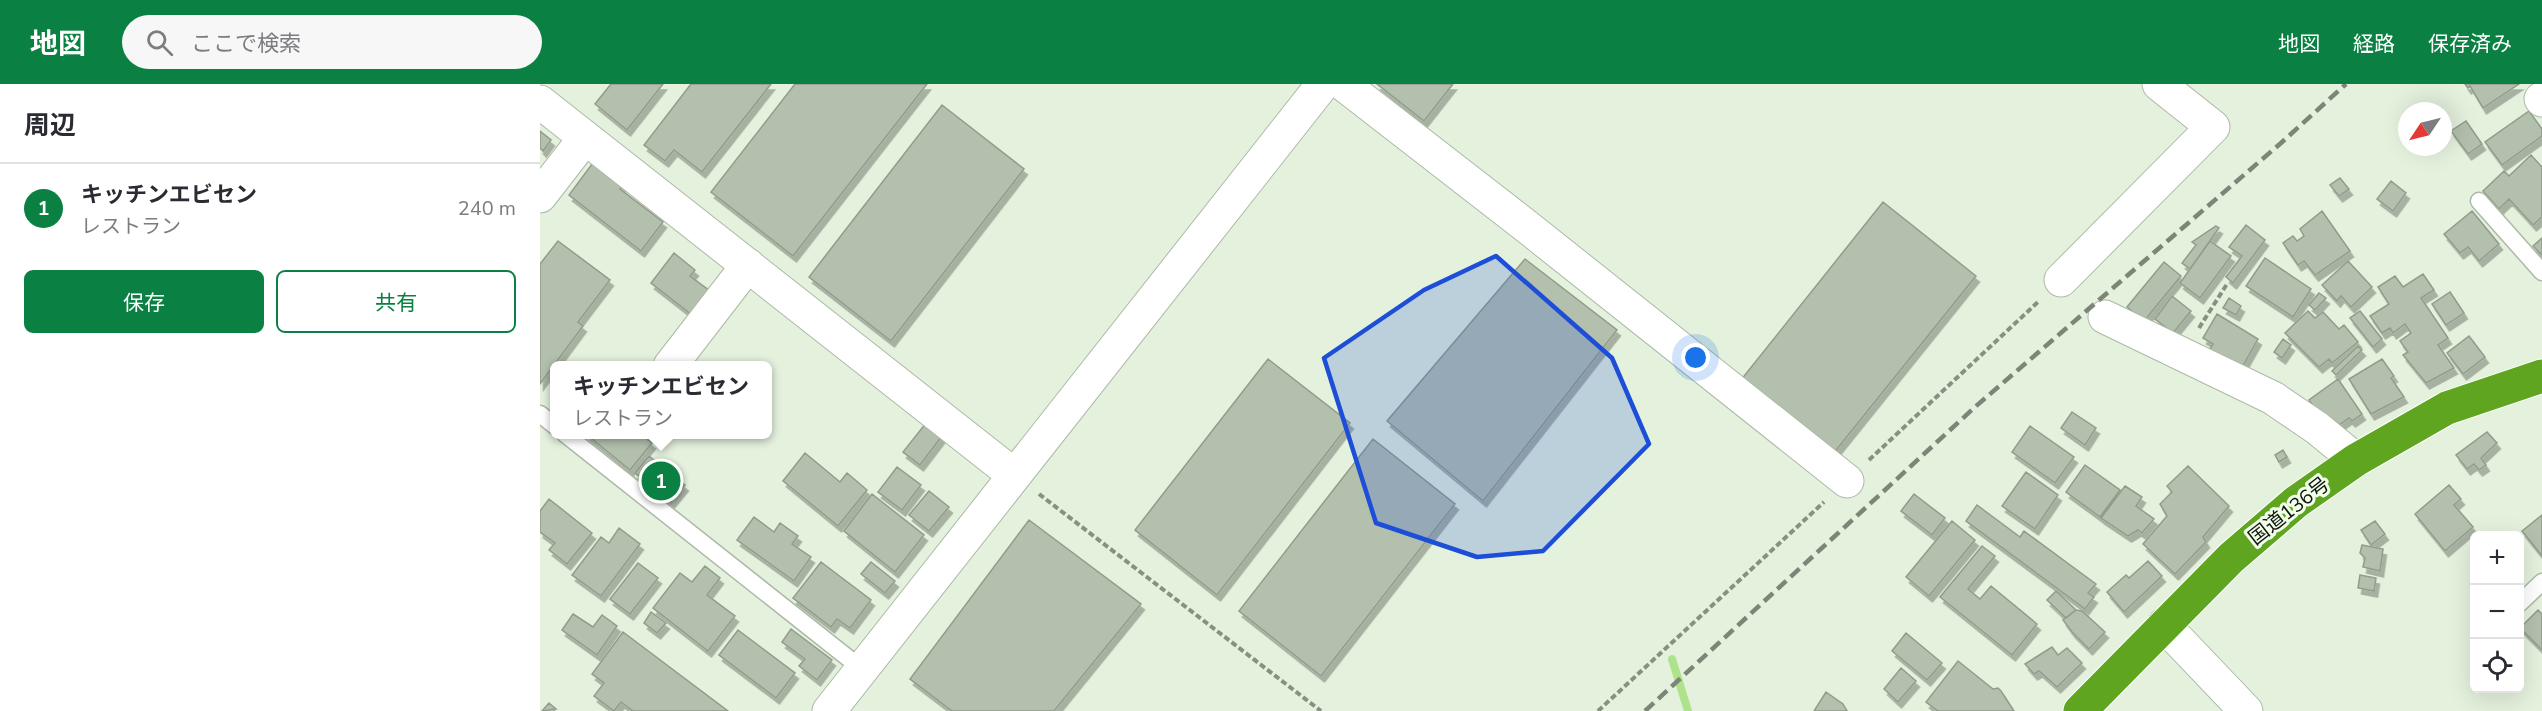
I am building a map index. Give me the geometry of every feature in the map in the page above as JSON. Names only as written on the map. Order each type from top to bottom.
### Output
[{"type":"highway","name":"国道136号","points":[[2080,711],[2247,544],[2296,502],[2356,460],[2447,408],[2542,376]]},
{"type":"street","points":[[829,711],[1323,84]]},
{"type":"street","points":[[1343,84],[1847,481]]},
{"type":"street","points":[[2061,280],[2213,127],[2159,84]]},
{"type":"street","points":[[540,102],[1014,475]]},
{"type":"street","points":[[540,196],[585,138]]},
{"type":"street","points":[[674,361],[748,266]]},
{"type":"street","points":[[2105,317],[2273,398],[2317,428],[2356,460]]},
{"type":"street","points":[[2164,625],[2246,711]]},
{"type":"lane","points":[[2479,201],[2542,272]]},
{"type":"lane","points":[[570,439],[862,669]]},
{"type":"lane","points":[[2524,599],[2542,582]]},
{"type":"path","points":[[1598,711],[2061,280]]},
{"type":"path","points":[[2183,354],[2227,284]]},
{"type":"path","points":[[1014,475],[1321,711]]},
{"type":"highlighted area","points":[[1496,256],[1612,358],[1649,444],[1543,551],[1477,557],[1376,523],[1324,358],[1424,290]]},
{"type":"building","points":[[611,84],[663,84],[627,130],[595,104]]},
{"type":"building","points":[[691,84],[771,84],[702,172],[674,150],[665,161],[644,145]]},
{"type":"building","points":[[795,84],[927,84],[793,256],[711,192]]},
{"type":"building","points":[[1377,84],[1453,84],[1424,121]]},
{"type":"building","points":[[2465,84],[2519,84],[2483,108],[2470,86],[2468,88]]},
{"type":"building","points":[[942,105],[1024,169],[891,341],[809,277]]},
{"type":"building","points":[[2529,111],[2542,129],[2542,136],[2502,165],[2485,142]]},
{"type":"building","points":[[2466,121],[2482,144],[2468,154],[2452,130]]},
{"type":"building","points":[[540,131],[551,140],[543,151],[540,148]]},
{"type":"building","points":[[2531,155],[2542,167],[2542,217],[2533,225],[2509,199],[2499,209],[2483,191],[2504,171],[2509,176]]},
{"type":"building","points":[[595,160],[624,183],[620,189],[663,222],[641,251],[569,195]]},
{"type":"building","points":[[2340,178],[2349,189],[2339,196],[2330,185]]},
{"type":"building","points":[[2391,181],[2406,193],[2393,211],[2377,199]]},
{"type":"building","points":[[1883,202],[1976,276],[1833,454],[1741,380]]},
{"type":"building","points":[[2322,211],[2350,251],[2315,275],[2304,261],[2298,265],[2283,243],[2293,236],[2297,241],[2304,236],[2300,229]]},
{"type":"building","points":[[2472,211],[2499,244],[2479,261],[2468,247],[2460,253],[2444,234]]},
{"type":"building","points":[[2246,225],[2265,240],[2233,283],[2226,277],[2242,256],[2229,247]]},
{"type":"building","points":[[2216,226],[2219,228],[2190,269],[2182,263],[2196,245],[2192,242]]},
{"type":"building","points":[[2542,238],[2542,255],[2533,246]]},
{"type":"building","points":[[558,241],[610,280],[578,322],[583,326],[557,361],[550,361],[550,371],[540,384],[540,264]]},
{"type":"building","points":[[2210,241],[2231,256],[2200,298],[2180,283]]},
{"type":"building","points":[[674,253],[695,270],[690,276],[710,291],[692,315],[651,283]]},
{"type":"building","points":[[2265,258],[2311,289],[2293,317],[2246,286]]},
{"type":"building","points":[[1525,259],[1617,330],[1483,501],[1387,421]]},
{"type":"building","points":[[2348,261],[2372,287],[2351,307],[2341,296],[2337,301],[2322,285]]},
{"type":"building","points":[[2164,262],[2181,276],[2144,321],[2127,307]]},
{"type":"building","points":[[2423,274],[2434,290],[2421,298],[2448,338],[2438,345],[2454,368],[2426,383],[2403,355],[2408,352],[2400,341],[2411,333],[2405,324],[2393,333],[2390,328],[2382,333],[2370,316],[2389,304],[2378,287],[2395,276],[2403,287]]},
{"type":"building","points":[[2450,292],[2464,313],[2446,325],[2432,304]]},
{"type":"building","points":[[2319,293],[2326,298],[2315,310],[2309,305]]},
{"type":"building","points":[[2172,296],[2191,311],[2173,333],[2155,319]]},
{"type":"building","points":[[2229,298],[2241,306],[2236,315],[2223,308]]},
{"type":"building","points":[[2308,311],[2315,318],[2323,312],[2339,329],[2344,325],[2358,342],[2332,363],[2329,359],[2319,367],[2285,333]]},
{"type":"building","points":[[2360,311],[2382,339],[2373,347],[2350,318]]},
{"type":"building","points":[[2217,314],[2258,339],[2240,371],[2208,352],[2213,344],[2203,338]]},
{"type":"building","points":[[2469,336],[2485,357],[2463,374],[2447,353]]},
{"type":"building","points":[[2283,339],[2291,345],[2282,358],[2274,352]]},
{"type":"building","points":[[2358,346],[2362,350],[2336,375],[2332,371]]},
{"type":"building","points":[[1268,359],[1350,423],[1217,595],[1135,530]]},
{"type":"building","points":[[2382,359],[2394,376],[2391,378],[2404,397],[2371,414],[2349,379]]},
{"type":"building","points":[[2338,379],[2362,414],[2352,421],[2349,418],[2329,428],[2309,400]]},
{"type":"building","points":[[2072,412],[2096,428],[2085,445],[2061,428]]},
{"type":"building","points":[[926,423],[942,436],[920,465],[903,452]]},
{"type":"building","points":[[2030,426],[2074,457],[2055,483],[2012,452]]},
{"type":"building","points":[[2487,432],[2497,443],[2481,458],[2486,465],[2479,470],[2474,464],[2467,469],[2456,455]]},
{"type":"building","points":[[592,439],[647,439],[652,443],[630,470]]},
{"type":"building","points":[[1373,439],[1455,504],[1321,676],[1239,611]]},
{"type":"building","points":[[2283,450],[2287,457],[2279,462],[2275,455]]},
{"type":"building","points":[[805,453],[840,482],[847,473],[867,490],[838,526],[783,481]]},
{"type":"building","points":[[649,456],[685,485],[671,502],[635,473]]},
{"type":"building","points":[[2085,465],[2120,490],[2100,517],[2066,492]]},
{"type":"building","points":[[2188,466],[2229,506],[2203,537],[2206,542],[2175,574],[2143,544],[2167,516],[2160,504],[2172,492],[2167,486]]},
{"type":"building","points":[[897,467],[921,485],[902,510],[878,492]]},
{"type":"building","points":[[2026,472],[2058,495],[2035,529],[2002,506]]},
{"type":"building","points":[[2449,485],[2461,499],[2454,505],[2473,527],[2445,551],[2415,514]]},
{"type":"building","points":[[2125,486],[2142,497],[2136,506],[2154,519],[2142,533],[2138,530],[2128,536],[2101,518]]},
{"type":"building","points":[[929,491],[949,507],[929,531],[909,515]]},
{"type":"building","points":[[872,494],[924,535],[895,572],[844,531]]},
{"type":"building","points":[[1914,494],[1945,518],[1932,535],[1901,511]]},
{"type":"building","points":[[549,499],[592,533],[567,564],[549,550],[555,543],[540,532],[540,511]]},
{"type":"building","points":[[1977,505],[2020,537],[2024,531],[2096,584],[2088,593],[2094,597],[2085,609],[1966,521]]},
{"type":"building","points":[[2542,515],[2542,556],[2524,531],[2522,531]]},
{"type":"building","points":[[754,517],[774,532],[780,523],[798,536],[792,544],[811,557],[794,581],[737,540]]},
{"type":"building","points":[[1029,520],[1141,604],[1054,711],[952,711],[910,679]]},
{"type":"building","points":[[1952,521],[1975,540],[1929,596],[1906,577]]},
{"type":"building","points":[[2375,521],[2385,534],[2371,545],[2361,530]]},
{"type":"building","points":[[619,528],[640,544],[601,596],[572,575],[601,537],[609,543]]},
{"type":"building","points":[[2362,545],[2383,549],[2380,571],[2363,567],[2365,558],[2360,553]]},
{"type":"building","points":[[1982,546],[1995,556],[1968,589],[1980,599],[1991,586],[2037,624],[2012,655],[1940,597]]},
{"type":"building","points":[[2148,561],[2162,576],[2124,612],[2107,592],[2126,575],[2129,578]]},
{"type":"building","points":[[821,562],[871,600],[850,628],[837,619],[831,627],[793,598]]},
{"type":"building","points":[[871,562],[895,581],[885,593],[861,574]]},
{"type":"building","points":[[638,563],[658,578],[630,614],[610,599]]},
{"type":"building","points":[[705,566],[720,578],[707,595],[735,616],[708,651],[653,608],[680,573],[692,582]]},
{"type":"building","points":[[2360,575],[2376,578],[2374,591],[2358,588]]},
{"type":"building","points":[[2056,591],[2076,610],[2066,618],[2047,600]]},
{"type":"building","points":[[2076,610],[2082,611],[2105,632],[2089,649],[2063,620]]},
{"type":"building","points":[[2538,610],[2542,614],[2542,650],[2524,632],[2524,624]]},
{"type":"building","points":[[651,612],[666,623],[657,633],[644,623]]},
{"type":"building","points":[[573,614],[593,627],[602,615],[617,626],[597,655],[562,630]]},
{"type":"building","points":[[791,629],[832,660],[817,680],[799,666],[805,659],[782,642]]},
{"type":"building","points":[[738,630],[795,673],[776,698],[719,655]]},
{"type":"building","points":[[623,632],[728,711],[633,711],[621,702],[614,711],[594,696],[604,683],[592,674]]},
{"type":"building","points":[[1906,633],[1942,663],[1927,680],[1892,651]]},
{"type":"building","points":[[2052,647],[2058,655],[2067,648],[2082,663],[2057,687],[2039,671],[2034,674],[2025,664]]},
{"type":"building","points":[[1958,661],[1993,689],[1998,688],[2014,711],[1938,711],[1926,702]]},
{"type":"building","points":[[1901,668],[1916,681],[1898,702],[1884,689]]},
{"type":"building","points":[[1826,692],[1843,704],[1847,711],[1814,711]]},
{"type":"building","points":[[549,703],[556,709],[542,711]]},
{"type":"waterway","points":[[1672,659],[1688,711]]},
{"type":"railway","points":[[1645,711],[1975,407],[2281,143],[2346,84]]},
{"type":"place","name":"キッチンエビセン","points":[[661,481]]}]
